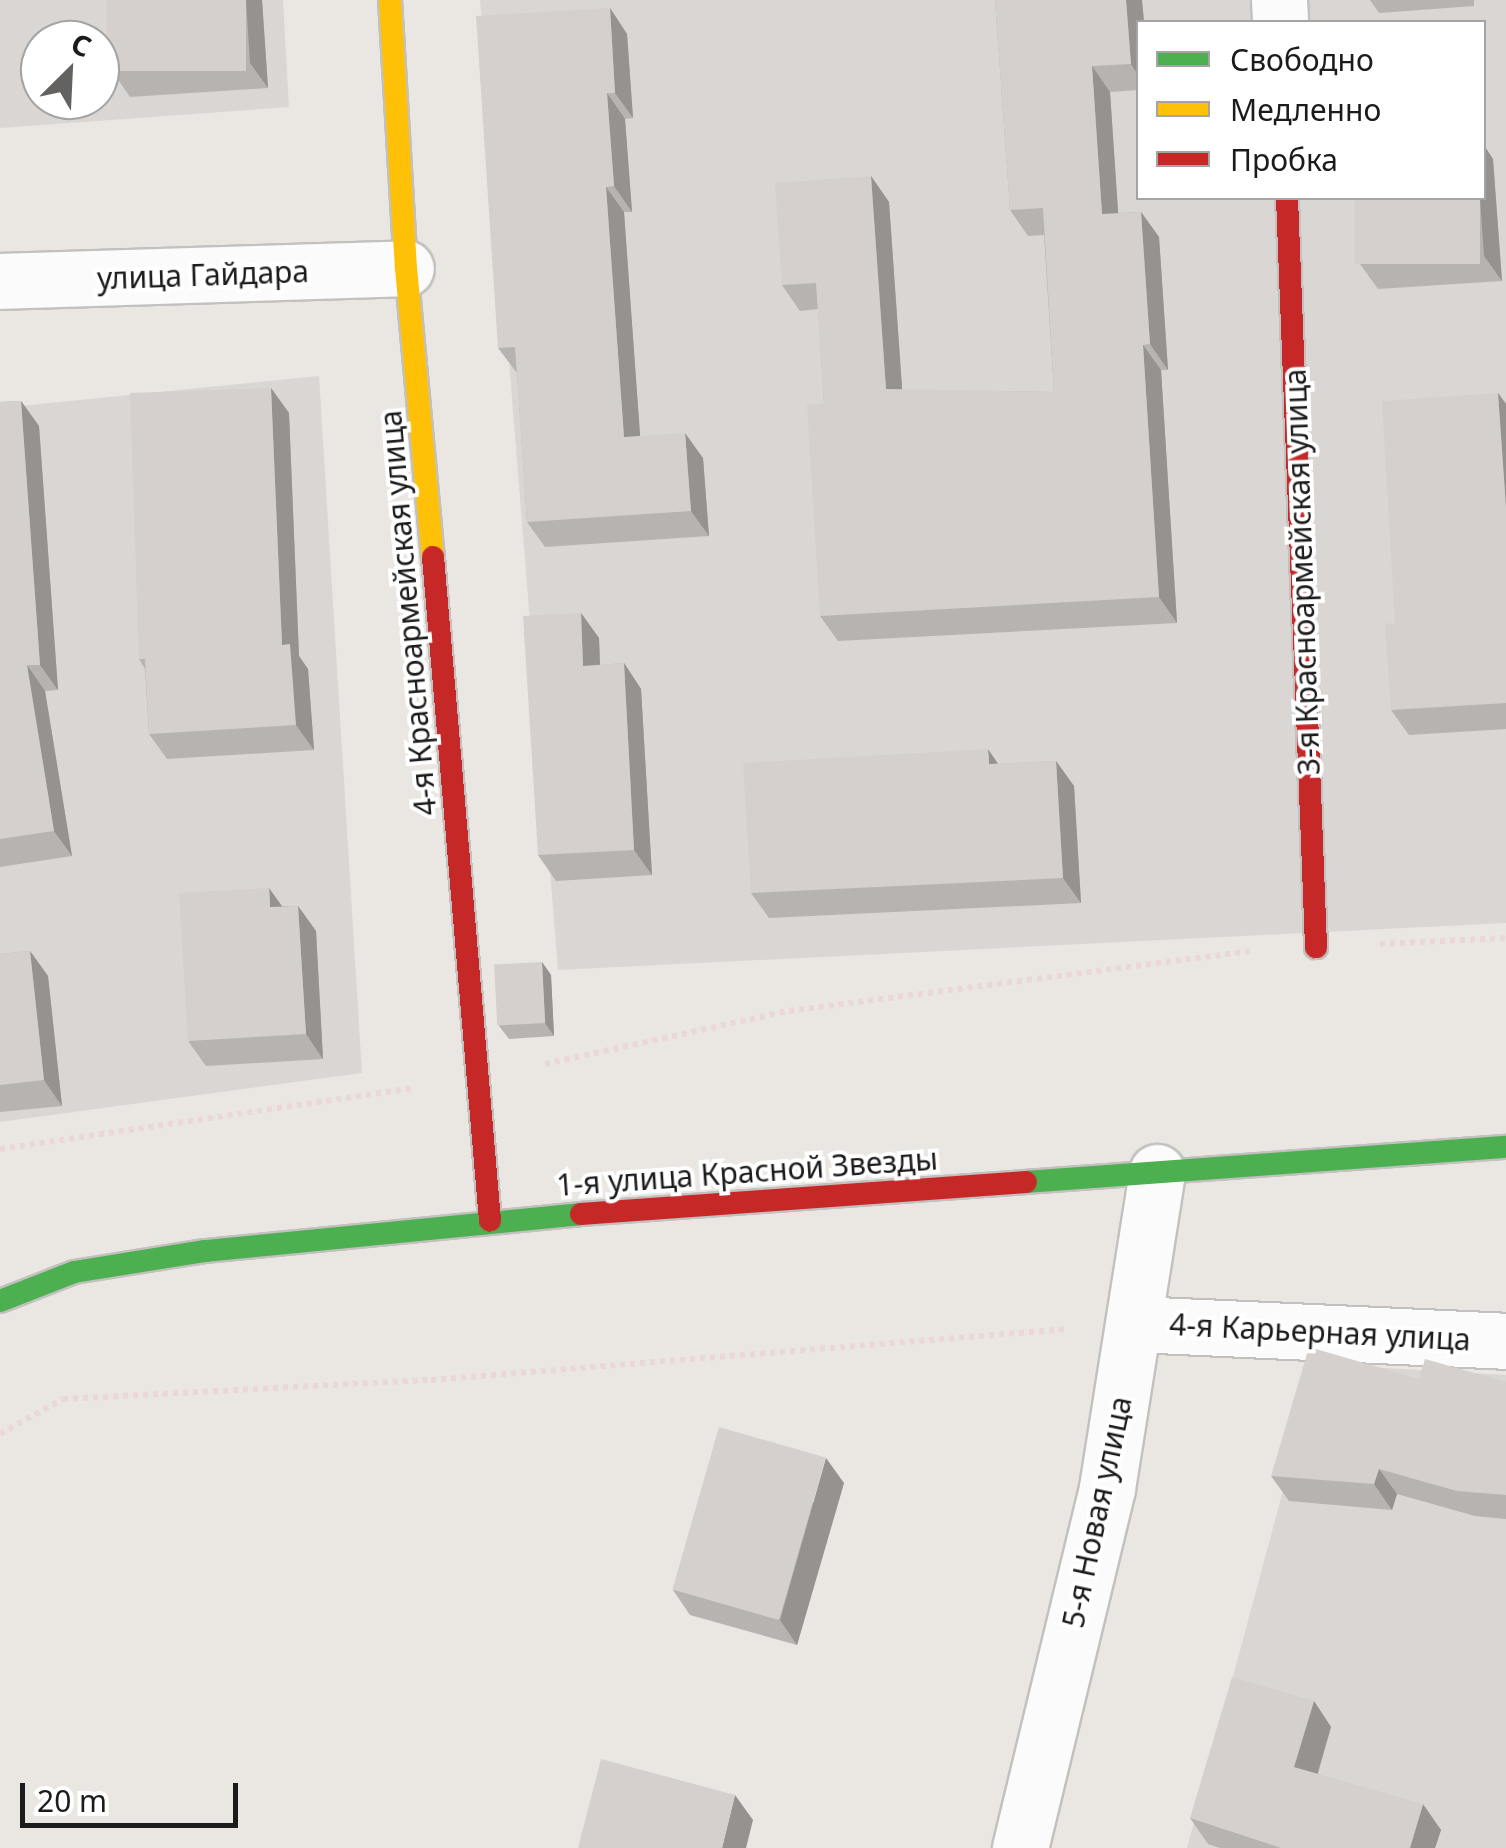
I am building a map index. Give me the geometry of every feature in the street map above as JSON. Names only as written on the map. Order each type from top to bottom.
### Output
[{"type":"street","name":"4-я Красноармейская улица","points":[[390,0],[406,268],[482,1078],[490,1221]]},
{"type":"street","name":"3-я Красноармейская улица","points":[[1287,200],[1316,947]]},
{"type":"street","name":"улица Гайдара","points":[[0,281],[406,268]]},
{"type":"street","name":"1-я улица Красной Звезды","points":[[0,1301],[74,1272],[205,1250],[490,1221],[1506,1147]]},
{"type":"street","name":"5-я Новая улица","points":[[1020,1848],[1107,1488],[1157,1172]]},
{"type":"street","name":"4-я Карьерная улица","points":[[1134,1324],[1506,1341]]},
{"type":"path","points":[[0,1149],[482,1078],[788,1010],[1205,953],[1506,938]]},
{"type":"path","points":[[0,1434],[63,1399],[432,1380],[1134,1324]]},
{"type":"shaded area","points":[[0,0],[283,0],[289,107],[120,119],[120,20],[20,20],[20,120],[110,120],[0,128]]},
{"type":"shaded area","points":[[480,0],[1506,0],[1506,923],[558,970]]},
{"type":"shaded area","points":[[319,376],[362,1073],[0,1122],[0,408]]},
{"type":"shaded area","points":[[1317,1364],[1506,1375],[1506,1848],[1187,1848]]},
{"type":"building","points":[[107,0],[246,0],[246,71],[120,71],[120,20],[107,20]]},
{"type":"building","points":[[995,0],[1126,0],[1131,64],[1092,66],[1102,214],[1141,212],[1150,344],[1143,345],[1159,597],[820,616],[807,405],[824,403],[816,283],[782,285],[775,183],[871,176],[886,389],[1054,392],[1043,208],[1010,210]]},
{"type":"building","points":[[610,8],[615,93],[607,93],[614,186],[606,187],[624,437],[685,433],[691,511],[527,522],[515,347],[498,348],[476,16]]},
{"type":"building","points":[[1355,200],[1480,200],[1480,264],[1355,264]]},
{"type":"building","points":[[271,388],[282,645],[290,644],[296,725],[149,734],[145,659],[139,659],[130,393]]},
{"type":"building","points":[[1498,393],[1506,508],[1506,703],[1391,710],[1385,624],[1395,623],[1382,401]]},
{"type":"building","points":[[21,401],[40,665],[27,665],[54,831],[0,839],[0,402]]},
{"type":"building","points":[[581,613],[583,666],[624,663],[634,850],[538,855],[523,616]]},
{"type":"building","points":[[988,749],[989,764],[1056,761],[1063,878],[751,893],[743,763]]},
{"type":"building","points":[[269,888],[270,907],[298,906],[306,1034],[188,1041],[179,893]]},
{"type":"building","points":[[30,951],[44,1080],[0,1085],[0,954]]},
{"type":"building","points":[[542,962],[545,1023],[497,1025],[494,965]]},
{"type":"building","points":[[1309,1347],[1419,1379],[1425,1359],[1506,1382],[1506,1495],[1457,1491],[1379,1469],[1374,1484],[1271,1476]]},
{"type":"building","points":[[719,1427],[826,1458],[779,1620],[672,1589]]},
{"type":"building","points":[[1232,1677],[1314,1701],[1294,1767],[1423,1804],[1410,1848],[1281,1848],[1190,1818]]},
{"type":"building","points":[[601,1759],[735,1795],[722,1848],[578,1848]]},
{"type":"traffic: fast","points":[[1026,1182],[1506,1147]]},
{"type":"traffic: fast","points":[[0,1301],[74,1272],[205,1251],[581,1214]]},
{"type":"traffic: slow","points":[[390,0],[406,268],[433,557]]},
{"type":"traffic: jam","points":[[1287,200],[1316,947]]},
{"type":"traffic: jam","points":[[433,557],[490,1221]]},
{"type":"traffic: jam","points":[[581,1214],[1026,1182]]}]
